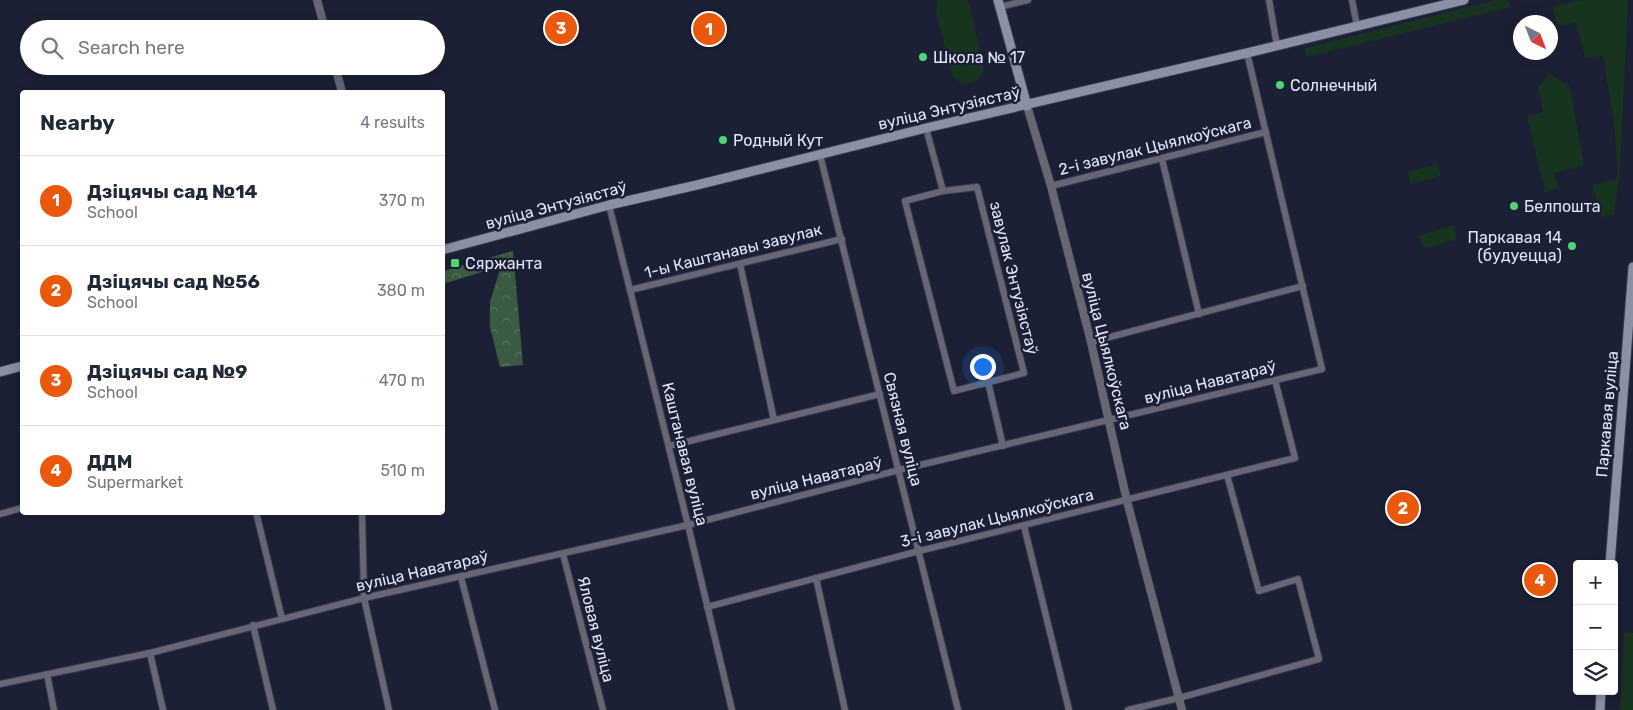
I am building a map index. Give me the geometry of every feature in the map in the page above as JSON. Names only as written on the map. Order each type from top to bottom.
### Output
[{"type":"main road","name":"вуліца Энтузіястаў","points":[[445,249],[609,205],[1464,0]]},
{"type":"main road","name":"вуліца Цыялкоўскага","points":[[999,3],[1027,106]]},
{"type":"main road","name":"Паркавая вуліца","points":[[1610,560],[1633,266]]},
{"type":"main road","points":[[0,372],[20,367]]},
{"type":"main road","points":[[1600,695],[1600,710]]},
{"type":"street","points":[[317,0],[323,20]]},
{"type":"street","points":[[999,3],[1028,0]]},
{"type":"street","points":[[1269,0],[1277,46]]},
{"type":"street","points":[[1352,0],[1358,26]]},
{"type":"street","name":"вуліца Наватараў","points":[[0,684],[150,653],[364,598],[688,525],[899,470],[1322,369],[1247,53]]},
{"type":"street","points":[[337,75],[341,90]]},
{"type":"street","name":"вуліца Цыялкоўскага","points":[[1027,106],[1051,186],[1127,501],[1182,710]]},
{"type":"street","points":[[926,128],[944,191]]},
{"type":"street","name":"2-і завулак Цыялкоўскага","points":[[1051,186],[1266,132]]},
{"type":"street","name":"Связная вуліца","points":[[820,155],[958,710]]},
{"type":"street","points":[[1162,158],[1199,314]]},
{"type":"street","name":"завулак Энтузіястаў","points":[[977,187],[1024,374],[954,391],[905,201],[944,191],[977,187]]},
{"type":"street","name":"Каштанавая вуліца","points":[[609,205],[732,710]]},
{"type":"street","name":"1-ы Каштанавы завулак","points":[[630,290],[842,239]]},
{"type":"street","points":[[740,264],[774,420]]},
{"type":"street","points":[[1090,342],[1303,286]]},
{"type":"street","name":"3-і завулак Цыялкоўскага","points":[[707,607],[919,551],[1295,458],[1275,380]]},
{"type":"street","points":[[988,382],[1003,446]]},
{"type":"street","points":[[669,446],[880,394]]},
{"type":"street","points":[[1128,710],[1179,698],[1319,659],[1298,579],[1259,591],[1227,475]]},
{"type":"street","points":[[0,514],[20,509]]},
{"type":"street","points":[[257,515],[282,619]]},
{"type":"street","points":[[362,515],[364,598],[390,710]]},
{"type":"street","points":[[1024,526],[1069,710]]},
{"type":"street","name":"Яловая вуліца","points":[[564,554],[602,710]]},
{"type":"street","points":[[461,576],[495,710]]},
{"type":"street","points":[[816,578],[845,710]]},
{"type":"street","points":[[253,626],[273,710]]},
{"type":"street","points":[[150,653],[163,710]]},
{"type":"street","points":[[47,674],[54,710]]},
{"type":"green space","points":[[937,0],[968,0],[984,67],[980,78],[976,81],[971,83],[961,82],[952,75],[936,11]]},
{"type":"green space","points":[[1496,0],[1507,0],[1511,7],[1306,57],[1305,48]]},
{"type":"green space","points":[[1581,0],[1628,0],[1620,168],[1614,215],[1601,217],[1592,185],[1616,179],[1618,175],[1614,124],[1603,56],[1585,58],[1576,22],[1558,26],[1558,15],[1555,15],[1552,7]]},
{"type":"green space","points":[[1550,74],[1570,87],[1584,166],[1554,173],[1558,188],[1545,192],[1527,116],[1543,112],[1538,87]]},
{"type":"green space","points":[[1437,164],[1441,176],[1411,184],[1408,172]]},
{"type":"green space","points":[[1453,225],[1457,239],[1423,249],[1419,236]]},
{"type":"green space","points":[[513,251],[523,365],[500,367],[490,327],[490,302],[501,266],[445,283],[445,270]]},
{"type":"green space","points":[[1624,632],[1633,633],[1633,710],[1620,710]]},
{"type":"place","name":"Дзіцячы сад №9","points":[[561,28]]},
{"type":"place","name":"Дзіцячы сад №14","points":[[709,29]]},
{"type":"place","name":"Школа № 17","points":[[923,57]]},
{"type":"place","name":"Солнечный","points":[[1280,85]]},
{"type":"place","name":"Родный Кут","points":[[723,140]]},
{"type":"place","name":"Белпошта","points":[[1514,206]]},
{"type":"place","name":"Паркавая 14 (будуецца)","points":[[1572,246]]},
{"type":"place","name":"Сяржанта","points":[[455,263]]},
{"type":"place","name":"Дзіцячы сад №56","points":[[1403,508]]},
{"type":"place","name":"ДДМ","points":[[1540,580]]}]
